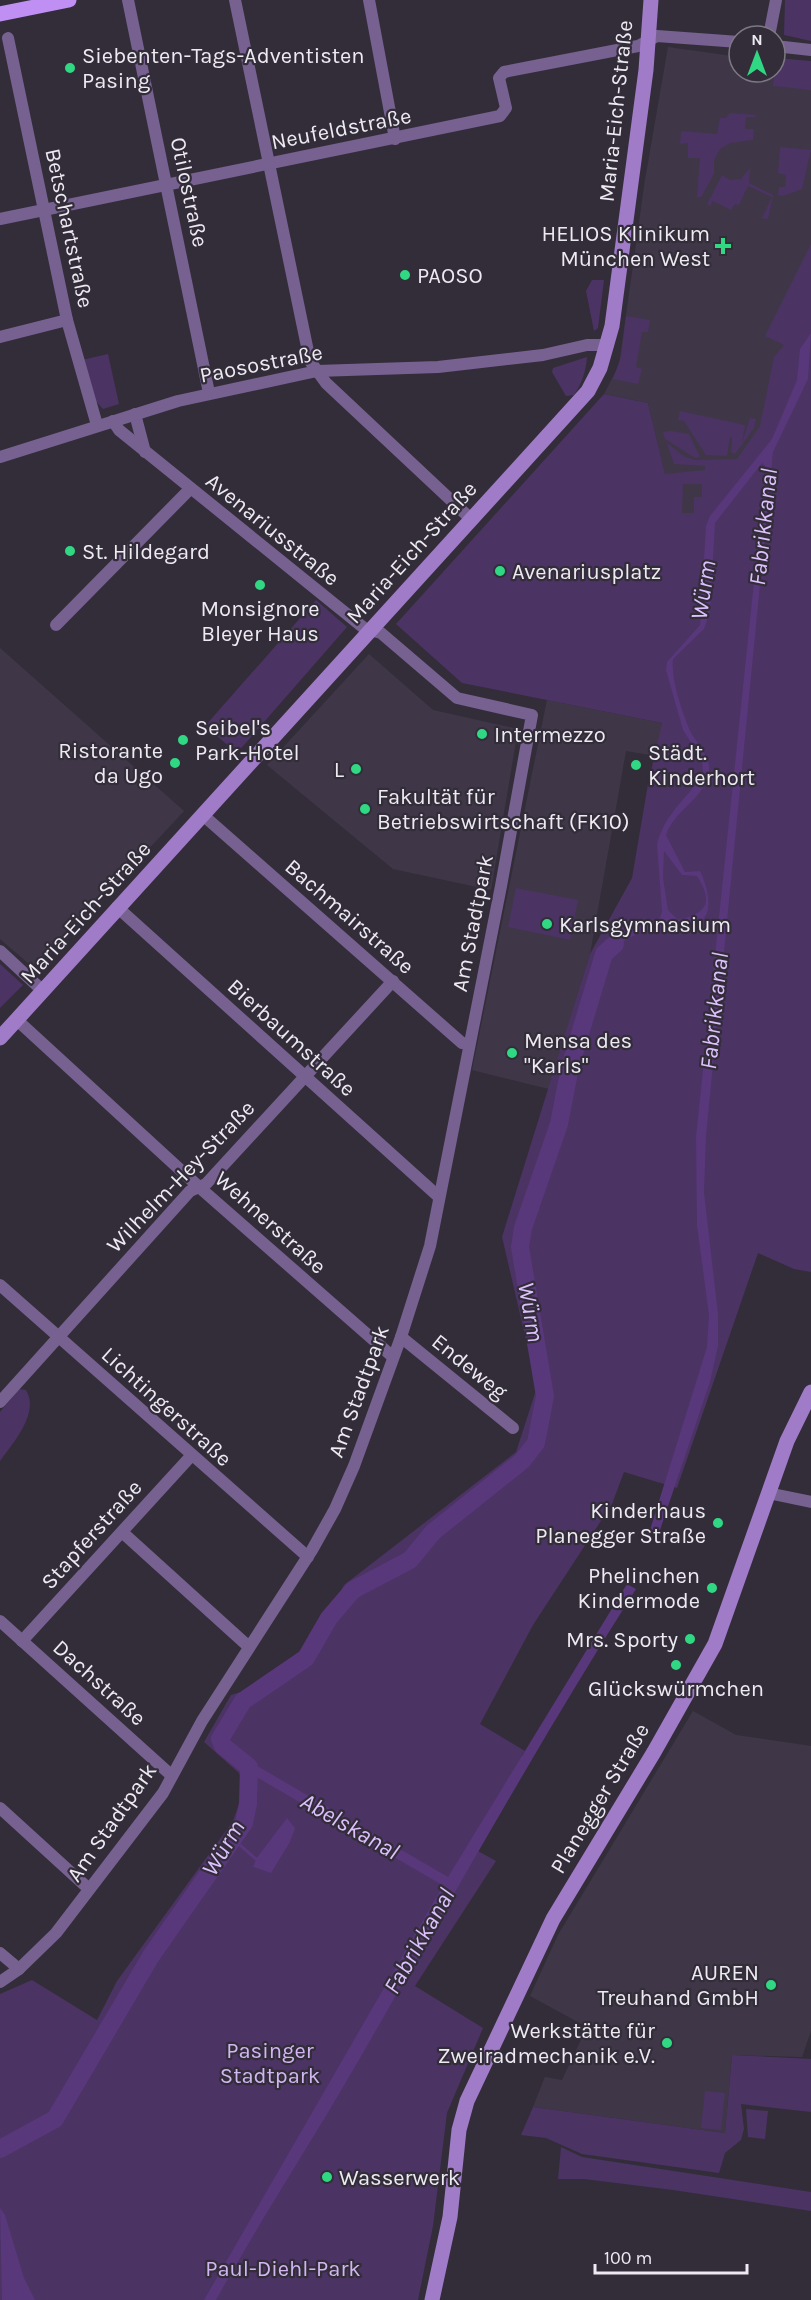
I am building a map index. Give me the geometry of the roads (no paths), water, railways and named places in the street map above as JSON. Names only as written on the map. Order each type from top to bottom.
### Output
[{"type":"main road","points":[[0,14],[69,0]]},
{"type":"street","name":"Otilostraße","points":[[128,0],[168,185],[209,393]]},
{"type":"street","points":[[235,0],[310,362],[326,383],[471,519]]},
{"type":"street","points":[[369,0],[395,139]]},
{"type":"street","name":"Maria-Eich-Straße","points":[[0,1038],[580,402],[594,381],[608,345],[646,70],[651,0]]},
{"type":"street","points":[[771,24],[776,0]]},
{"type":"street","points":[[647,42],[657,36],[727,41]]},
{"type":"street","name":"Betschartstraße","points":[[8,38],[68,320],[84,386],[98,425]]},
{"type":"street","name":"Neufeldstraße","points":[[0,219],[500,116],[506,108],[499,78],[504,72],[638,46],[647,42]]},
{"type":"street","points":[[787,47],[811,50]]},
{"type":"street","points":[[0,337],[68,320]]},
{"type":"street","name":"Paosostraße","points":[[0,457],[98,425],[209,393],[316,371],[438,368],[523,358],[587,345],[608,345]]},
{"type":"street","points":[[135,414],[145,452]]},
{"type":"street","name":"Avenariusstraße","points":[[113,421],[118,429],[190,489],[370,631],[381,633],[457,698],[532,715]]},
{"type":"street","points":[[56,625],[190,489]]},
{"type":"street","name":"Am Stadtpark","points":[[0,1982],[19,1969],[56,1934],[163,1793],[171,1775],[249,1647],[308,1557],[335,1509],[401,1337],[425,1264],[501,886],[532,715]]},
{"type":"street","name":"Bachmairstraße","points":[[204,816],[462,1043],[468,1044]]},
{"type":"street","name":"Bierbaumstraße","points":[[117,908],[439,1197]]},
{"type":"street","points":[[0,951],[43,992]]},
{"type":"street","name":"Wilhelm-Hey-Straße","points":[[0,1402],[190,1191],[206,1184],[393,981]]},
{"type":"street","name":"Wehnerstraße","points":[[16,1020],[199,1187],[393,1357]]},
{"type":"street","name":"Lichtingerstraße","points":[[0,1285],[308,1557]]},
{"type":"street","name":"Endeweg","points":[[401,1337],[513,1428]]},
{"type":"street","name":"Planegger Straße","points":[[432,2300],[445,2246],[453,2197],[459,2130],[474,2087],[553,1919],[654,1752],[715,1644],[787,1441],[811,1392]]},
{"type":"street","name":"Stapferstraße","points":[[22,1641],[191,1456]]},
{"type":"street","points":[[768,1493],[811,1502]]},
{"type":"street","points":[[122,1532],[249,1647]]},
{"type":"street","name":"Dachstraße","points":[[0,1621],[171,1775]]},
{"type":"street","points":[[0,1808],[89,1889]]},
{"type":"street","points":[[0,1953],[19,1969]]},
{"type":"water","name":"Fabrikkanal","points":[[811,333],[808,379],[773,452],[706,1136],[704,1192],[718,1314],[718,1346],[710,1382],[658,1536],[649,1533],[707,1347],[709,1315],[697,1225],[696,1137],[766,467],[762,463],[715,523],[710,612],[704,629],[673,659],[675,684],[682,710],[691,732],[706,756],[709,769],[700,792],[675,819],[666,835],[685,872],[700,871],[708,895],[708,909],[703,919],[698,921],[658,927],[637,934],[619,945],[605,962],[599,961],[610,945],[618,939],[660,918],[662,911],[657,844],[665,824],[703,774],[702,759],[683,730],[666,670],[667,662],[700,625],[706,526],[710,516],[772,439],[797,380],[800,349]],"holes":[[[664,851],[682,875],[697,876],[706,900],[705,906],[696,914],[678,920],[668,910],[663,878]]]},
{"type":"water","name":"Fabrikkanal","points":[[627,1584],[636,1589],[532,1759],[348,2078],[216,2300],[204,2300],[448,1877]]},
{"type":"water","points":[[287,1818],[295,1828],[290,1842],[271,1873],[253,1867],[256,1859]]},
{"type":"water","points":[[0,2208],[5,2215],[24,2278],[35,2300],[2,2300]]},
{"type":"waterway","name":"Würm","points":[[0,2149],[55,2119],[151,1956],[244,1823],[248,1804],[249,1767],[223,1746],[220,1739],[243,1701],[306,1658],[329,1618],[353,1590],[410,1560],[433,1532],[522,1461],[536,1443],[545,1396],[520,1247],[523,1228],[559,1124],[570,1067],[604,954],[615,944]]},
{"type":"waterway","name":"Abelskanal","points":[[249,1767],[452,1885]]},
{"type":"waterway","points":[[233,1839],[256,1859],[259,1859]]},
{"type":"place","name":"Siebenten-Tags-Adventisten Pasing","points":[[70,68]]},
{"type":"place","name":"HELIOS Klinikum München West","points":[[723,246]]},
{"type":"place","name":"PAOSO","points":[[405,275]]},
{"type":"place","name":"St. Hildegard","points":[[70,551]]},
{"type":"place","name":"Avenariusplatz","points":[[500,571]]},
{"type":"place","name":"Monsignore Bleyer Haus","points":[[260,585]]},
{"type":"place","name":"Intermezzo","points":[[482,734]]},
{"type":"place","name":"Seibel's Park-Hotel","points":[[183,740]]},
{"type":"place","name":"Ristorante da Ugo","points":[[175,763]]},
{"type":"place","name":"Städt. Kinderhort","points":[[636,765]]},
{"type":"place","name":"L","points":[[356,769]]},
{"type":"place","name":"Fakultät für Betriebswirtschaft (FK10)","points":[[365,809]]},
{"type":"place","name":"Karlsgymnasium","points":[[547,924]]},
{"type":"place","name":"Mensa des \"Karls\"","points":[[512,1053]]},
{"type":"place","name":"Kinderhaus Planegger Straße","points":[[718,1523]]},
{"type":"place","name":"Phelinchen Kindermode","points":[[712,1588]]},
{"type":"place","name":"Mrs. Sporty","points":[[690,1639]]},
{"type":"place","name":"Glückswürmchen","points":[[676,1665]]},
{"type":"place","name":"AUREN Treuhand GmbH","points":[[771,1985]]},
{"type":"place","name":"Werkstätte für Zweiradmechanik e.V.","points":[[667,2043]]},
{"type":"place","name":"Wasserwerk","points":[[327,2177]]},
{"type":"park label","name":"Pasinger Stadtpark","points":[[270,2062]]},
{"type":"park label","name":"Paul-Diehl-Park","points":[[283,2268]]}]
